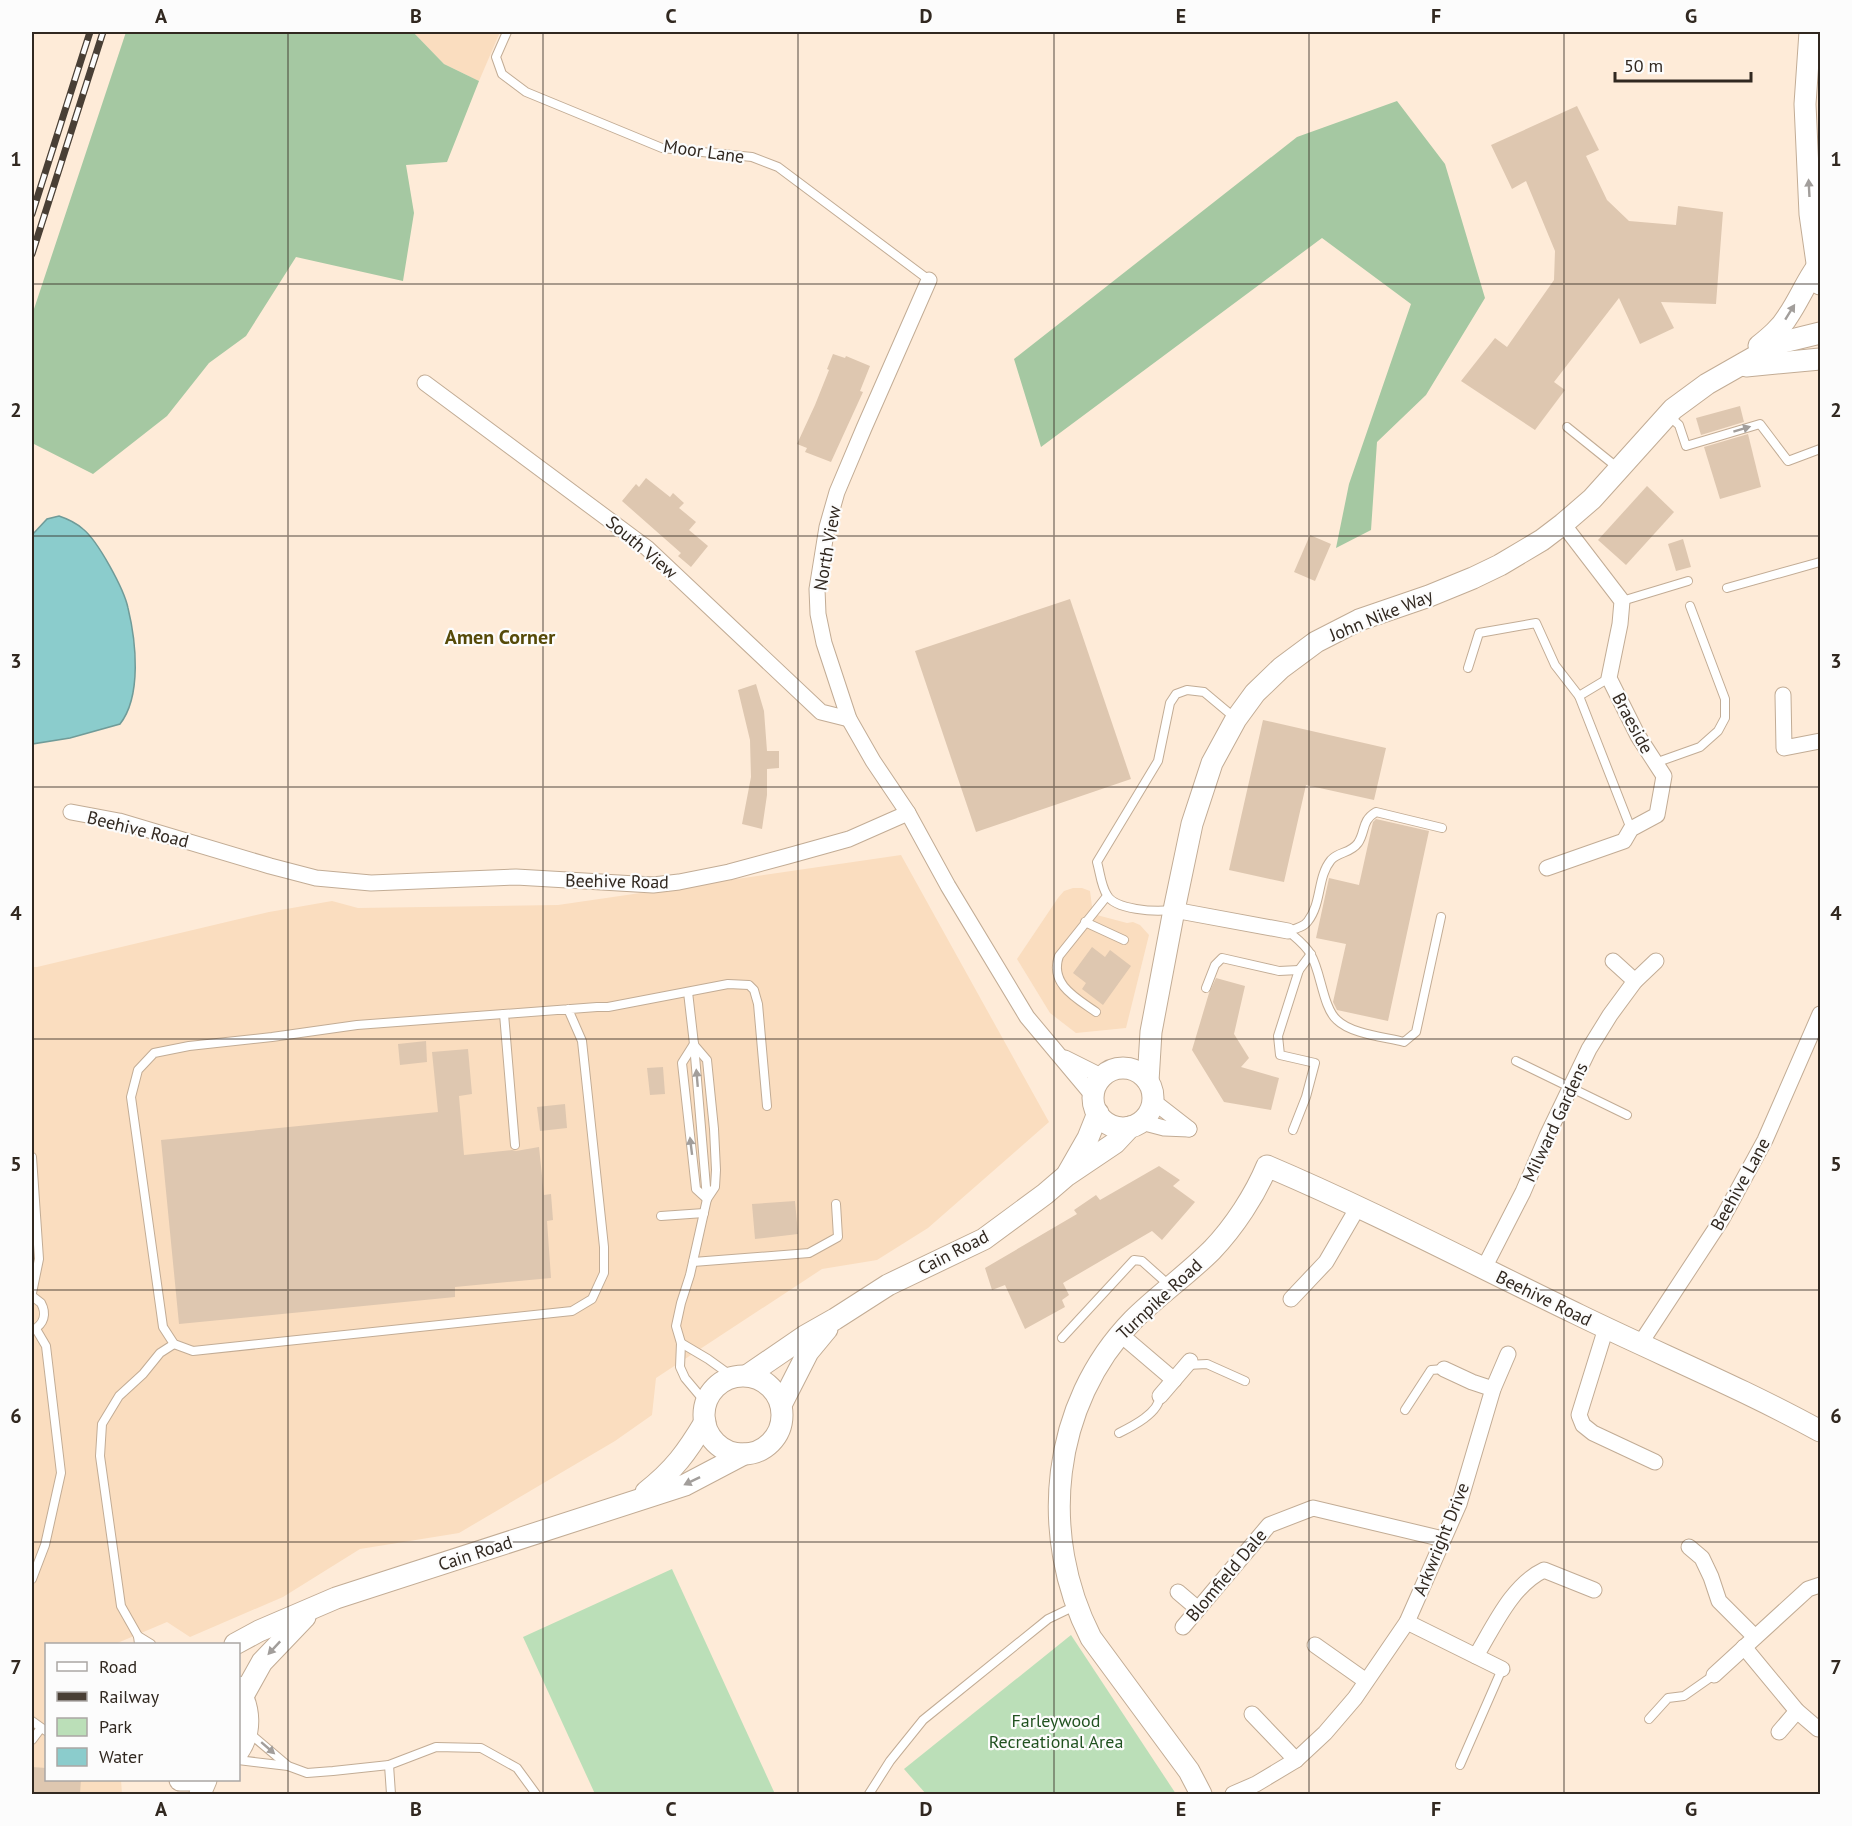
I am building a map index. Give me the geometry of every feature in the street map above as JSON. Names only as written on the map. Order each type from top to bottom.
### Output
[{"type":"street","points":[[1810,32],[1806,104],[1810,214],[1819,275]]},
{"type":"street","name":"John Nike Way","points":[[1734,368],[1778,329],[1788,316],[1808,279],[1819,275]]},
{"type":"street","name":"North View","points":[[908,813],[849,720],[824,643],[818,614],[817,589],[827,527],[837,492],[929,280]]},
{"type":"street","name":"John Nike Way","points":[[1148,1081],[1151,1032],[1192,824],[1212,763],[1236,719],[1255,693],[1281,668],[1316,642],[1359,620],[1473,578],[1525,550],[1563,524],[1592,499],[1668,415],[1707,384],[1779,343],[1821,333]]},
{"type":"street","name":"John Nike Way","points":[[1734,368],[1821,359]]},
{"type":"street","name":"South View","points":[[425,383],[647,548],[821,711],[849,720]]},
{"type":"street","points":[[1563,524],[1622,601]]},
{"type":"street","name":"Braeside","points":[[1548,868],[1624,841],[1631,829],[1657,815],[1664,776],[1638,736],[1610,678],[1622,601]]},
{"type":"street","points":[[1783,695],[1784,748],[1821,741]]},
{"type":"street","name":"Beehive Road","points":[[71,812],[119,820],[316,878],[371,884],[516,877],[653,885],[729,872],[849,839],[908,813]]},
{"type":"street","points":[[908,813],[948,886],[1027,1017],[1062,1057],[1096,1105],[1104,1121],[1120,1128],[1135,1125],[1189,1130],[1153,1101]]},
{"type":"street","points":[[1174,910],[1288,931]]},
{"type":"street","points":[[1613,961],[1635,981]]},
{"type":"street","name":"Milward Gardens","points":[[1484,1268],[1523,1192],[1589,1049],[1635,981],[1656,961]]},
{"type":"street","name":"Beehive Lane","points":[[1640,1344],[1722,1219],[1755,1160],[1821,1014]]},
{"type":"street","points":[[1096,1105],[1095,1089],[1151,1032]]},
{"type":"street","points":[[1062,1057],[1111,1073],[1135,1071],[1148,1081],[1153,1101],[1151,1110],[1135,1125]]},
{"type":"street","name":"Cain Road","points":[[1066,1176],[1088,1138],[1096,1105]]},
{"type":"street","name":"Cain Road","points":[[740,1376],[835,1320],[888,1285],[984,1239],[1066,1176],[1115,1143],[1135,1125]]},
{"type":"street","name":"Beehive Road","points":[[1267,1166],[1358,1207],[1606,1328],[1772,1404],[1821,1431]]},
{"type":"street","name":"Turnpike Road","points":[[1201,1794],[1171,1745],[1091,1638],[1076,1605],[1059,1532],[1059,1480],[1067,1437],[1078,1403],[1094,1371],[1120,1334],[1212,1249],[1230,1227],[1262,1179],[1267,1166]]},
{"type":"street","points":[[1291,1299],[1326,1262],[1358,1207]]},
{"type":"street","name":"Cain Road","points":[[781,1405],[808,1352],[835,1320]]},
{"type":"street","points":[[1606,1328],[1579,1415],[1583,1425],[1593,1433],[1655,1462]]},
{"type":"street","points":[[1120,1334],[1174,1380]]},
{"type":"street","name":"Arkwright Drive","points":[[1233,1794],[1256,1784],[1296,1760],[1355,1698],[1407,1622],[1459,1504],[1493,1389],[1508,1354]]},
{"type":"street","points":[[1160,1396],[1188,1363]]},
{"type":"street","points":[[1444,1369],[1493,1389]]},
{"type":"street","points":[[740,1376],[761,1380],[770,1386],[777,1395],[783,1415],[781,1425],[771,1442],[763,1448],[744,1454],[723,1448],[715,1441],[709,1432],[706,1413],[712,1391],[721,1382],[740,1376]]},
{"type":"street","name":"Cain Road","points":[[636,1499],[675,1467],[694,1441],[706,1413]]},
{"type":"street","name":"Cain Road","points":[[237,1643],[336,1598],[685,1485],[744,1454]]},
{"type":"street","name":"Blomfield Dale","points":[[1183,1627],[1269,1525],[1313,1508],[1443,1539]]},
{"type":"street","points":[[1689,1547],[1702,1558],[1719,1601],[1797,1712],[1818,1729]]},
{"type":"street","points":[[1476,1656],[1506,1606],[1532,1575],[1545,1569],[1594,1590]]},
{"type":"street","points":[[1714,1675],[1808,1589],[1821,1585]]},
{"type":"street","points":[[1178,1592],[1198,1609]]},
{"type":"street","name":"Cain Road","points":[[241,1691],[271,1650],[314,1608]]},
{"type":"street","points":[[1407,1622],[1502,1669]]},
{"type":"street","points":[[1315,1645],[1366,1682]]},
{"type":"street","points":[[240,1747],[247,1731],[247,1707],[241,1691]]},
{"type":"street","points":[[1779,1732],[1797,1712]]},
{"type":"street","points":[[1252,1714],[1296,1760]]},
{"type":"lane","name":"Moor Lane","points":[[507,32],[496,57],[502,74],[526,92],[662,148],[752,158],[778,167],[929,280]]},
{"type":"lane","points":[[1668,415],[1679,425],[1686,446],[1760,424],[1788,461],[1821,448]]},
{"type":"lane","points":[[1568,427],[1619,469]]},
{"type":"lane","points":[[1727,588],[1821,562]]},
{"type":"lane","points":[[1622,601],[1688,581]]},
{"type":"lane","points":[[1655,763],[1700,747],[1718,731],[1725,718],[1725,699],[1690,606]]},
{"type":"lane","points":[[1468,668],[1479,633],[1536,623],[1555,665],[1579,696],[1631,829]]},
{"type":"lane","points":[[1579,696],[1610,678]]},
{"type":"lane","points":[[1174,910],[1157,912],[1126,907],[1114,902],[1107,896],[1097,862],[1158,761],[1170,703],[1176,694],[1187,690],[1204,692],[1236,719]]},
{"type":"lane","points":[[1441,917],[1416,1032],[1404,1042],[1350,1029],[1336,1020],[1328,1008],[1311,954],[1288,931],[1308,921],[1315,909],[1325,869],[1337,855],[1347,852],[1360,840],[1369,816],[1376,812],[1442,828]]},
{"type":"lane","points":[[1096,1012],[1063,987],[1056,966],[1059,956],[1107,896]]},
{"type":"lane","points":[[1085,922],[1124,940]]},
{"type":"lane","points":[[1293,1130],[1316,1063],[1280,1055],[1278,1036],[1299,970],[1311,954]]},
{"type":"lane","points":[[1206,988],[1215,965],[1222,958],[1279,971],[1299,970]]},
{"type":"lane","points":[[568,1009],[582,1041],[604,1247],[604,1273],[592,1299],[572,1311],[192,1351],[174,1344],[163,1327],[131,1096],[138,1070],[154,1053],[189,1046],[357,1025],[568,1009],[608,1007],[728,984],[748,985],[754,990],[758,1004],[767,1107]]},
{"type":"lane","points":[[688,992],[707,1199],[676,1326],[681,1343],[680,1367],[706,1413]]},
{"type":"lane","points":[[504,1014],[515,1145]]},
{"type":"lane","points":[[694,1044],[707,1060],[714,1129],[715,1187],[707,1199]]},
{"type":"lane","points":[[694,1044],[682,1063],[696,1190],[707,1199]]},
{"type":"lane","points":[[1516,1060],[1627,1114]]},
{"type":"lane","points":[[32,1157],[39,1259],[32,1295],[44,1308],[43,1321],[34,1330],[46,1346],[61,1473],[45,1545],[32,1579]]},
{"type":"lane","points":[[693,1262],[809,1253],[838,1237],[836,1204]]},
{"type":"lane","points":[[661,1216],[704,1213]]},
{"type":"lane","points":[[1062,1338],[1134,1260],[1142,1261],[1171,1287]]},
{"type":"lane","points":[[681,1343],[740,1376]]},
{"type":"lane","points":[[138,1640],[121,1606],[100,1456],[102,1424],[119,1396],[143,1374],[160,1353],[174,1344]]},
{"type":"lane","points":[[1188,1363],[1207,1364],[1245,1381]]},
{"type":"lane","points":[[1406,1410],[1431,1370],[1444,1369]]},
{"type":"lane","points":[[1119,1433],[1140,1423],[1160,1401],[1160,1396]]},
{"type":"lane","points":[[869,1794],[890,1761],[923,1720],[1048,1619],[1076,1605]]},
{"type":"lane","points":[[1460,1765],[1502,1669]]},
{"type":"lane","points":[[1649,1719],[1668,1698],[1684,1696],[1714,1675]]},
{"type":"lane","points":[[32,1721],[44,1729],[32,1740]]},
{"type":"lane","points":[[247,1731],[288,1766]]},
{"type":"lane","points":[[240,1760],[288,1766],[307,1773],[389,1765],[436,1747],[481,1748],[518,1768],[536,1794]]},
{"type":"lane","points":[[389,1765],[391,1794]]},
{"type":"shaded area","points":[[413,32],[500,32],[479,81],[444,64]]},
{"type":"shaded area","points":[[901,855],[1049,1122],[928,1228],[877,1260],[822,1269],[656,1378],[652,1415],[615,1441],[459,1533],[360,1549],[283,1597],[190,1637],[167,1622],[117,1643],[45,1643],[45,1781],[121,1781],[122,1794],[32,1794],[32,967],[269,912],[332,901],[358,908],[558,905]]},
{"type":"shaded area","points":[[1073,888],[1090,891],[1093,914],[1127,923],[1133,922],[1140,925],[1149,935],[1126,1028],[1076,1033],[1050,1013],[1017,959],[1058,898],[1064,891]]},
{"type":"green space","points":[[126,32],[413,32],[444,64],[479,81],[447,162],[406,165],[414,213],[403,281],[296,257],[246,336],[209,363],[167,416],[93,474],[32,443],[32,315]]},
{"type":"green space","points":[[1397,101],[1445,164],[1485,298],[1426,395],[1377,442],[1371,530],[1336,548],[1349,484],[1411,304],[1322,238],[1041,447],[1014,359],[1297,137]]},
{"type":"green space","points":[[672,1569],[775,1794],[595,1794],[523,1637]]},
{"type":"green space","name":"Farleywood Recreational Area","points":[[1071,1635],[1176,1794],[926,1794],[904,1769]]},
{"type":"water","points":[[59,516],[74,523],[89,535],[110,566],[126,600],[135,652],[134,684],[132,699],[120,724],[70,738],[32,744],[32,535],[47,519]]},
{"type":"building","points":[[1577,106],[1599,150],[1586,156],[1607,200],[1629,221],[1676,225],[1678,206],[1723,212],[1716,304],[1661,302],[1674,328],[1640,344],[1619,298],[1554,382],[1565,390],[1535,430],[1461,381],[1495,338],[1507,347],[1554,280],[1555,251],[1526,181],[1512,189],[1491,145]]},
{"type":"building","points":[[833,354],[845,358],[846,356],[870,366],[860,391],[863,392],[831,462],[805,452],[807,448],[797,444],[829,370],[827,369]]},
{"type":"building","points":[[1740,406],[1744,422],[1701,435],[1696,418]]},
{"type":"building","points":[[1748,434],[1761,487],[1720,499],[1704,447]]},
{"type":"building","points":[[646,478],[670,497],[673,493],[684,503],[679,508],[696,522],[689,530],[708,546],[691,567],[678,556],[681,553],[622,501],[636,484],[639,487]]},
{"type":"building","points":[[1647,486],[1674,512],[1626,565],[1598,540]]},
{"type":"building","points":[[1310,535],[1331,544],[1315,581],[1294,572]]},
{"type":"building","points":[[1683,539],[1691,567],[1676,571],[1668,544]]},
{"type":"building","points":[[1070,599],[1131,779],[976,832],[915,651]]},
{"type":"building","points":[[756,684],[764,711],[767,751],[779,751],[779,768],[767,769],[767,795],[762,829],[742,824],[751,777],[750,740],[738,690]]},
{"type":"building","points":[[1263,720],[1386,748],[1374,800],[1306,785],[1284,882],[1229,870]]},
{"type":"building","points":[[1376,819],[1429,831],[1388,1021],[1337,1010],[1333,1002],[1346,944],[1316,938],[1329,878],[1359,885],[1373,822]]},
{"type":"building","points":[[1092,947],[1105,957],[1110,950],[1131,966],[1103,1005],[1082,989],[1086,983],[1073,973]]},
{"type":"building","points":[[1216,978],[1245,986],[1234,1034],[1249,1058],[1241,1067],[1279,1078],[1271,1110],[1224,1102],[1192,1050],[1209,993]]},
{"type":"building","points":[[426,1041],[427,1062],[400,1065],[398,1044]]},
{"type":"building","points":[[468,1049],[472,1094],[459,1096],[464,1155],[539,1147],[544,1195],[551,1194],[553,1220],[547,1221],[551,1278],[455,1287],[455,1297],[179,1324],[161,1140],[438,1112],[432,1052]]},
{"type":"building","points":[[663,1067],[665,1094],[650,1095],[647,1068]]},
{"type":"building","points":[[565,1104],[567,1128],[540,1131],[537,1107]]},
{"type":"building","points":[[1159,1166],[1180,1180],[1173,1186],[1195,1202],[1162,1240],[1152,1231],[1063,1283],[1069,1295],[1062,1300],[1065,1307],[1025,1329],[1005,1285],[992,1290],[985,1268],[1077,1214],[1074,1210],[1096,1195],[1100,1200]]},
{"type":"building","points":[[795,1201],[798,1234],[755,1239],[752,1204]]},
{"type":"building","points":[[32,1767],[45,1768],[45,1781],[81,1781],[80,1794],[32,1794]]},
{"type":"railway","points":[[32,214],[90,32]]},
{"type":"railway","points":[[32,254],[103,32]]},
{"type":"district","name":"Amen Corner","points":[[500,637]]}]
